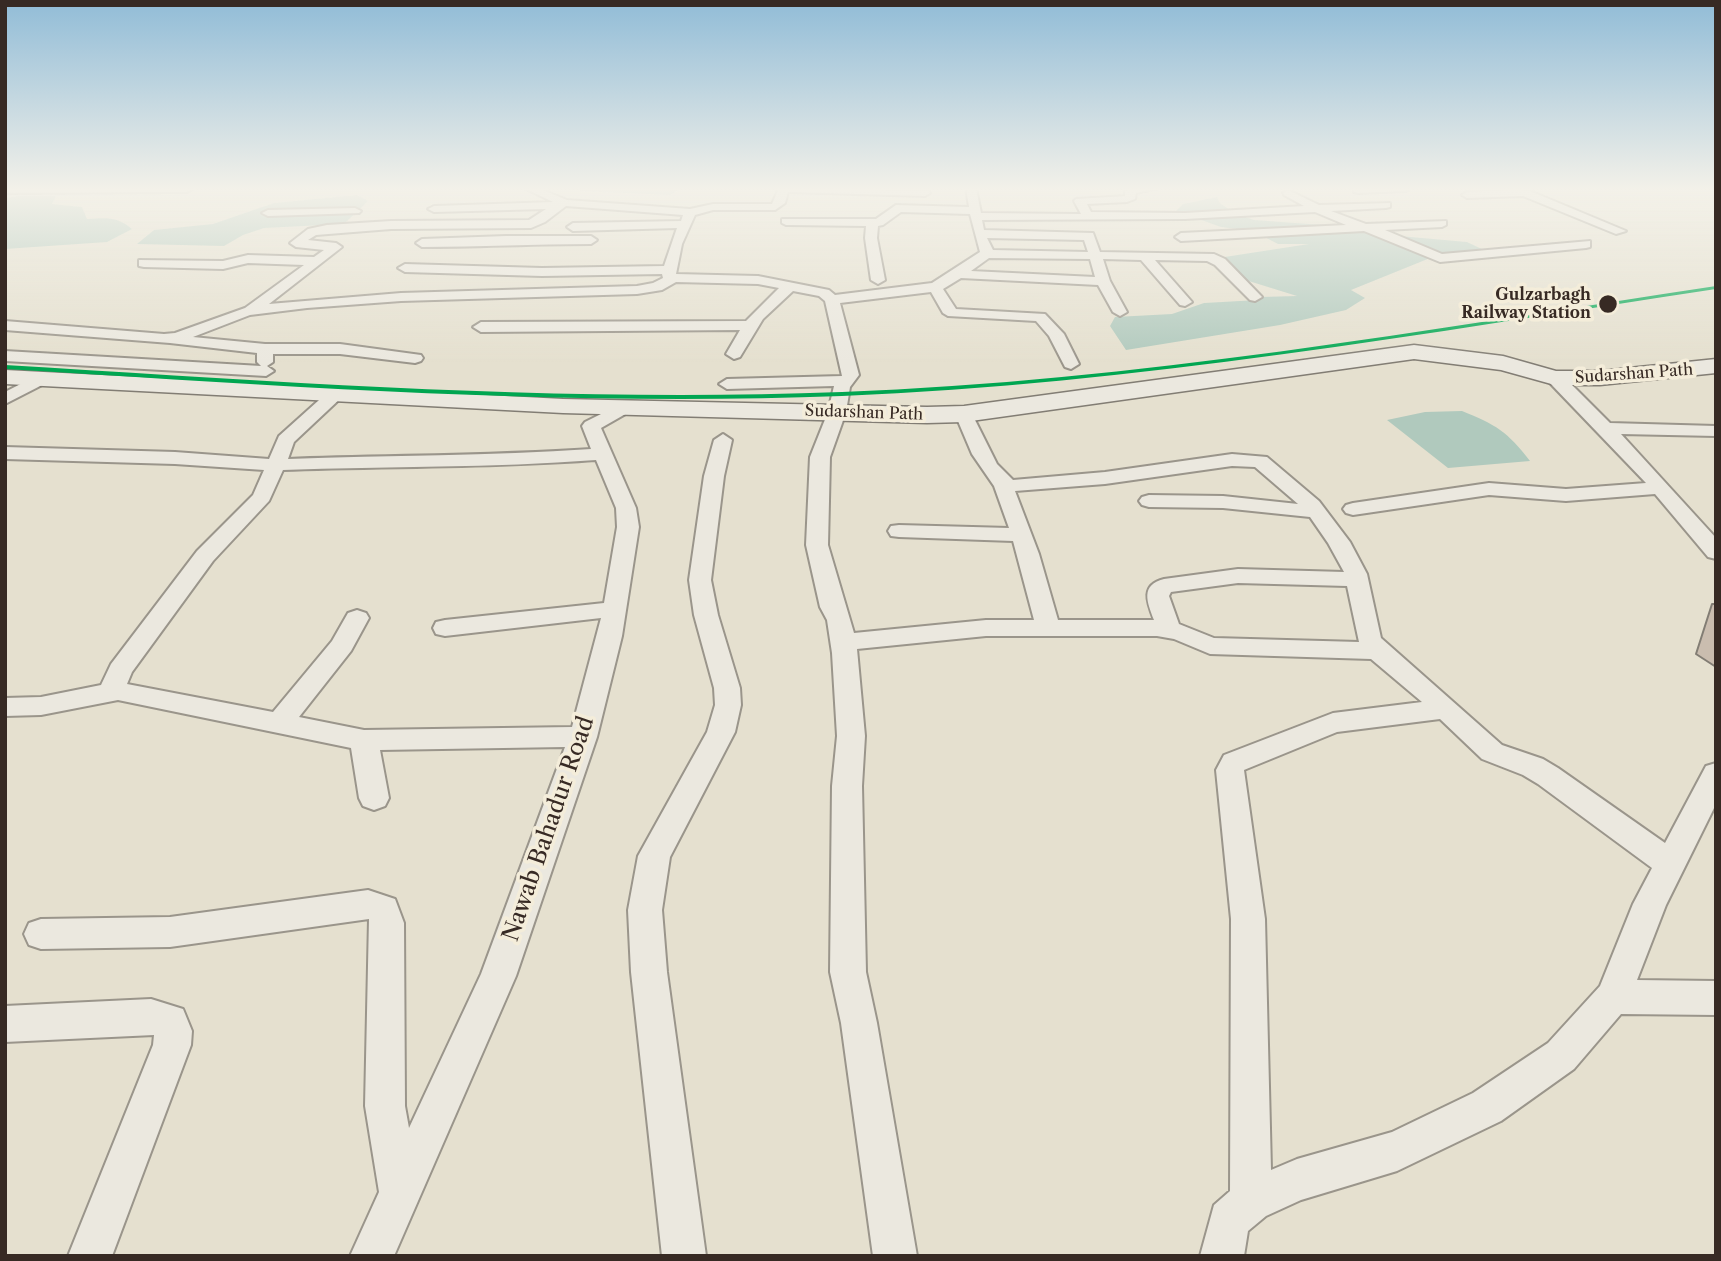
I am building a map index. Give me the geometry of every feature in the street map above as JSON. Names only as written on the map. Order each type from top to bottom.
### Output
[{"type":"main road","name":"Sudarshan Path","points":[[5,377],[563,406],[964,414],[1414,352],[1503,363],[1555,379],[1600,378],[1716,366]]},
{"type":"street","points":[[251,310],[336,247]]},
{"type":"street","points":[[488,270],[509,247]]},
{"type":"street","points":[[171,338],[251,310],[369,297],[649,289],[671,274],[676,247]]},
{"type":"street","points":[[872,247],[878,279]]},
{"type":"street","points":[[986,254],[987,247]]},
{"type":"street","points":[[1095,247],[1103,281],[1120,312]]},
{"type":"street","points":[[1192,247],[1203,257]]},
{"type":"street","points":[[1412,247],[1440,258],[1556,247]]},
{"type":"street","points":[[832,300],[935,287],[959,274],[986,254],[1203,257],[1220,262],[1255,297]]},
{"type":"street","points":[[1146,258],[1185,302]]},
{"type":"street","points":[[144,263],[223,265],[248,259],[317,261]]},
{"type":"street","points":[[405,268],[619,271],[758,279],[824,293],[832,300],[850,370],[849,381],[842,387],[837,412],[820,457],[817,545],[832,607],[839,620],[844,642],[851,736],[847,786],[848,972],[859,1023],[895,1256]]},
{"type":"street","points":[[601,292],[619,271]]},
{"type":"street","points":[[959,274],[1103,281]]},
{"type":"street","points":[[734,354],[748,325],[761,310],[791,286]]},
{"type":"street","points":[[935,287],[948,310],[953,313],[1040,317],[1056,334],[1071,364]]},
{"type":"street","points":[[5,325],[171,338],[194,343],[265,349],[331,348],[415,358]]},
{"type":"street","points":[[481,327],[748,325]]},
{"type":"street","points":[[5,356],[260,371],[264,363],[265,349]]},
{"type":"street","points":[[5,400],[40,379]]},
{"type":"street","points":[[1555,379],[1606,428],[1716,552]]},
{"type":"street","points":[[727,384],[849,381]]},
{"type":"street","points":[[118,691],[114,684],[120,670],[205,556],[262,496],[292,432],[334,396]]},
{"type":"street","points":[[563,406],[597,440]]},
{"type":"street","points":[[5,453],[175,458],[275,465],[397,460],[517,460],[597,440],[627,408]]},
{"type":"street","points":[[964,414],[973,438],[1003,484],[1041,596],[1048,629]]},
{"type":"street","points":[[1606,428],[1716,431]]},
{"type":"street","name":"Nawab Bahadur Road","points":[[372,1256],[498,976],[583,737],[610,636],[628,527],[626,509],[597,440]]},
{"type":"street","points":[[684,1256],[649,971],[645,910],[654,856],[722,733],[728,705],[727,688],[706,615],[700,580],[714,476],[723,440]]},
{"type":"street","points":[[1003,484],[1017,486],[1080,480],[1251,459],[1269,466],[1318,512],[1339,542],[1356,579],[1369,639],[1377,651],[1415,680],[1492,752],[1533,767],[1548,776],[1670,863]]},
{"type":"street","points":[[1353,509],[1489,489],[1566,495],[1661,488]]},
{"type":"street","points":[[1149,501],[1223,502],[1318,512]]},
{"type":"street","points":[[899,531],[1021,535]]},
{"type":"street","points":[[1170,629],[1157,596],[1164,586],[1238,576],[1356,579]]},
{"type":"street","points":[[445,628],[615,609]]},
{"type":"street","points":[[279,724],[342,645],[357,618]]},
{"type":"street","points":[[844,642],[964,629],[1170,629],[1210,646],[1377,651]]},
{"type":"street","points":[[5,707],[41,706],[118,691],[364,740],[583,737]]},
{"type":"street","points":[[1251,1201],[1248,919],[1230,770],[1234,763],[1244,758],[1333,723],[1445,709]]},
{"type":"street","points":[[364,740],[374,799]]},
{"type":"street","points":[[1222,1256],[1229,1220],[1251,1201],[1297,1180],[1397,1151],[1487,1107],[1561,1056],[1613,997],[1650,904],[1716,774]]},
{"type":"street","points":[[41,934],[170,932],[368,904],[383,909],[387,923],[385,1106],[400,1193]]},
{"type":"street","points":[[1613,997],[1716,998]]},
{"type":"street","points":[[5,1024],[152,1017],[170,1022],[173,1031],[172,1045],[90,1256]]},
{"type":"shaded area","points":[[5,247],[36,247],[5,249]]},
{"type":"shaded area","points":[[1290,247],[1477,247],[1488,252],[1440,254],[1351,290],[1365,298],[1346,310],[1280,325],[1126,350],[1110,326],[1115,317],[1172,314],[1204,303],[1297,296],[1239,278],[1218,258]]},
{"type":"shaded area","points":[[1462,411],[1500,430],[1530,461],[1448,468],[1387,420],[1425,412]]},
{"type":"building","points":[[1712,604],[1716,604],[1716,667],[1696,654]]},
{"type":"transit line","points":[[5,367],[423,391],[633,396],[842,394],[1062,379],[1171,367],[1390,337],[1716,287]]},
{"type":"place","name":"Gulzarbagh Railway Station","points":[[1608,304]]}]
